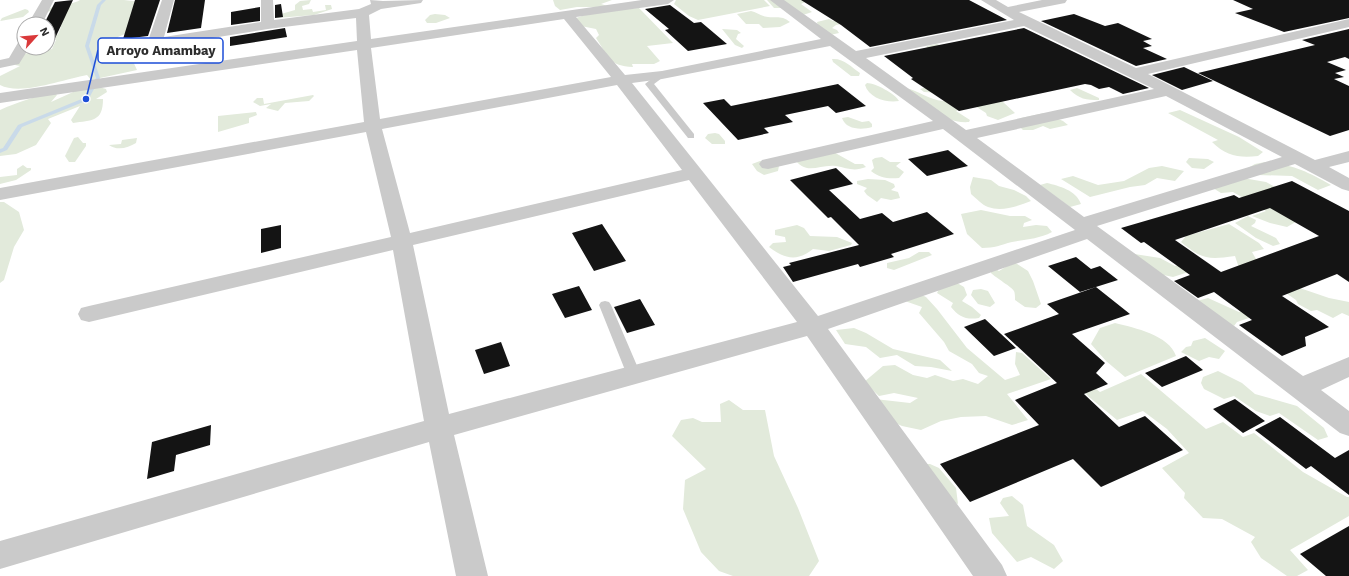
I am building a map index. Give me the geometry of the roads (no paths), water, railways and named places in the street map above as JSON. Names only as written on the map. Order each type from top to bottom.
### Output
[{"type":"street","points":[[39,16],[48,0]]},
{"type":"street","points":[[168,0],[156,38],[162,42],[372,6],[417,0]]},
{"type":"street","points":[[267,0],[268,25]]},
{"type":"street","points":[[0,98],[568,16],[668,0]]},
{"type":"street","points":[[776,0],[946,123],[1349,426]]},
{"type":"street","points":[[987,0],[1026,22],[1168,90],[1349,185]]},
{"type":"street","points":[[1007,11],[1061,0]]},
{"type":"street","points":[[372,6],[364,45],[373,126],[402,241],[439,428],[472,576]]},
{"type":"street","points":[[568,16],[621,80],[812,326],[991,576]]},
{"type":"street","points":[[855,56],[1026,22]]},
{"type":"street","points":[[1134,73],[1349,23]]},
{"type":"street","points":[[0,194],[621,80],[662,74],[833,41]]},
{"type":"street","points":[[0,64],[14,61],[17,56]]},
{"type":"street","points":[[962,136],[1168,90]]},
{"type":"street","points":[[768,164],[946,123]]},
{"type":"street","points":[[1315,166],[1349,156]]},
{"type":"street","points":[[0,555],[439,428],[812,326],[1085,228],[1297,158]]},
{"type":"street","points":[[89,314],[694,173]]},
{"type":"street","points":[[1299,389],[1349,366]]},
{"type":"lane","points":[[662,74],[648,84],[691,136]]},
{"type":"lane","points":[[605,305],[634,375]]},
{"type":"waterway","points":[[0,151],[5,149],[20,126],[86,99],[98,78],[87,46],[99,5],[104,0]]},
{"type":"place","name":"Arroyo Amambay","points":[[86,99]]}]
